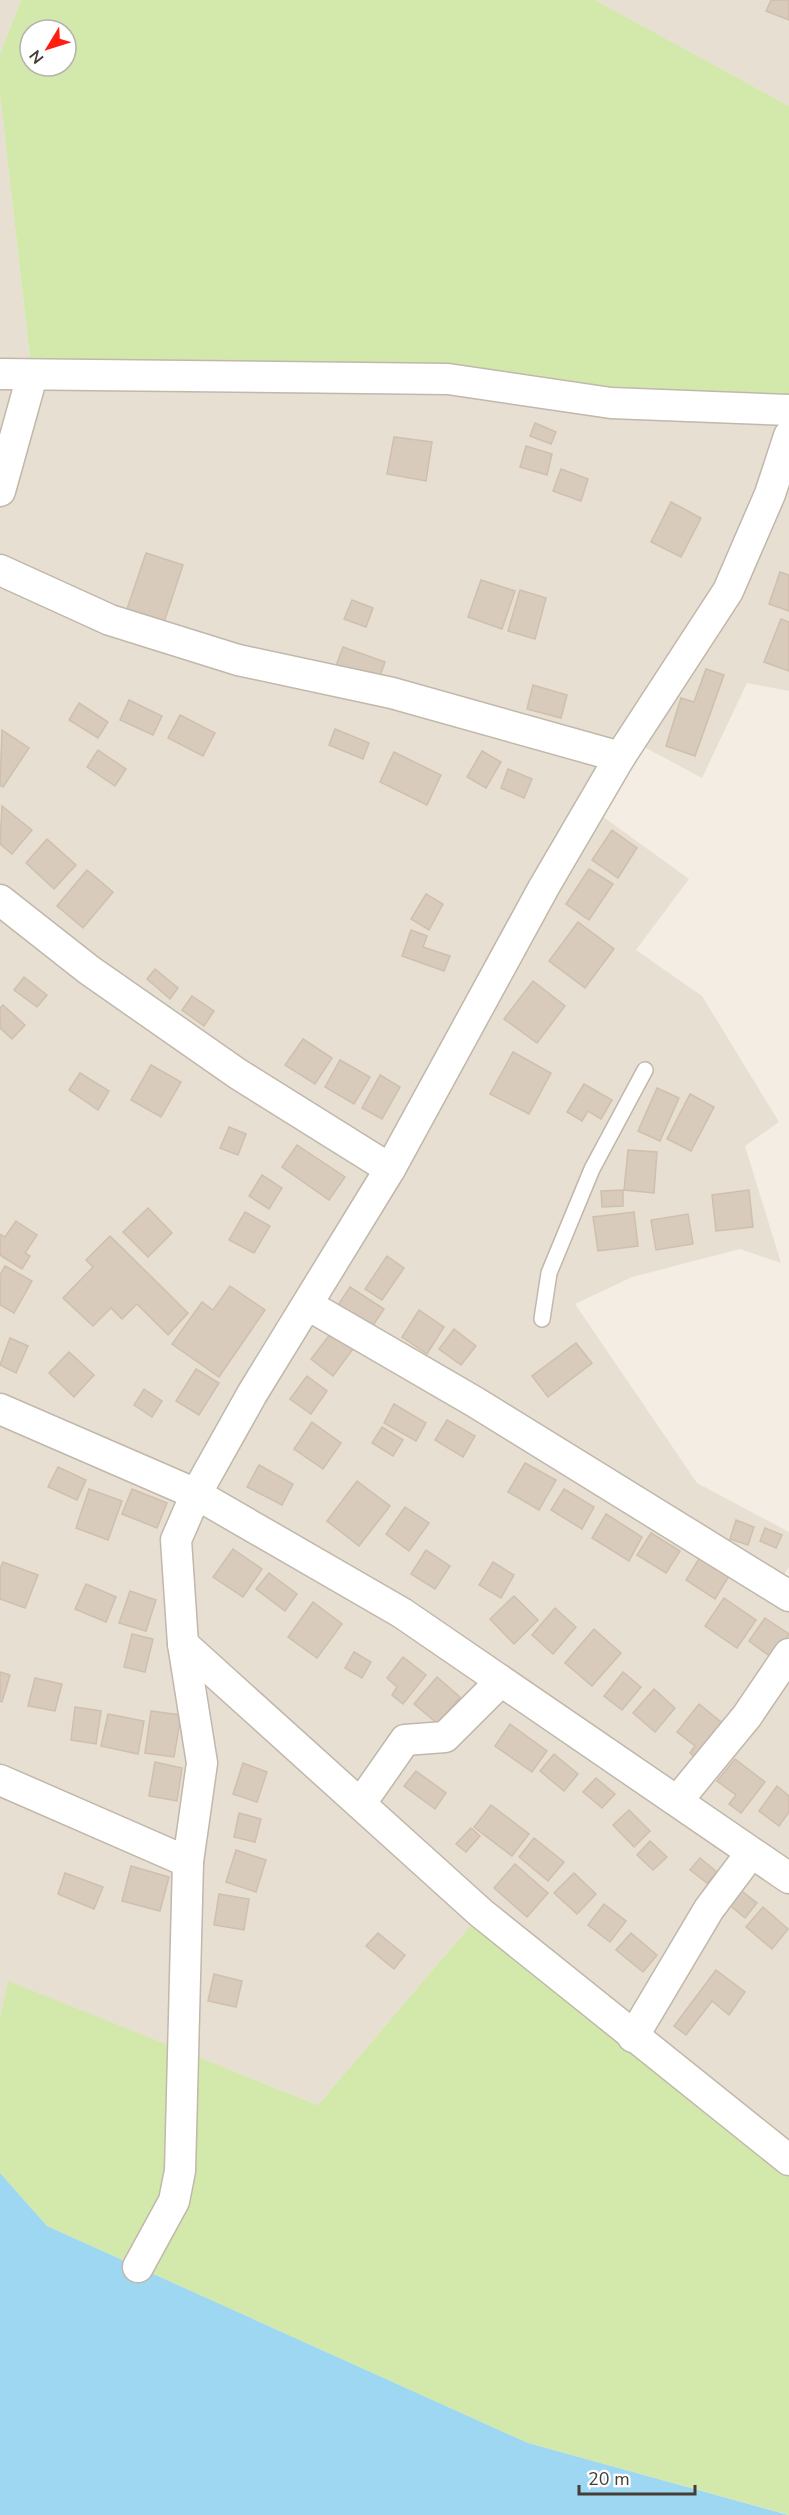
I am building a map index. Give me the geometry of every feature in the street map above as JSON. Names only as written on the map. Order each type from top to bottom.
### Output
[{"type":"street","points":[[0,374],[448,379],[611,403],[789,410]]},
{"type":"street","points":[[0,491],[32,376]]},
{"type":"street","points":[[138,2267],[174,2201],[180,2171],[188,1862],[202,1763],[183,1644],[176,1540],[196,1494],[252,1394],[390,1169],[544,887],[620,757],[728,591],[770,494],[789,436]]},
{"type":"street","points":[[0,570],[110,620],[238,660],[392,693],[620,757]]},
{"type":"street","points":[[0,900],[89,970],[238,1074],[390,1169]]},
{"type":"street","points":[[308,1305],[475,1402],[789,1596]]},
{"type":"street","points":[[0,1409],[196,1494],[402,1613],[789,1878]]},
{"type":"street","points":[[183,1644],[277,1732],[360,1803],[481,1913],[789,2160]]},
{"type":"street","points":[[678,1800],[747,1716],[789,1654]]},
{"type":"street","points":[[360,1803],[405,1740],[445,1737],[501,1682]]},
{"type":"street","points":[[0,1780],[188,1862]]},
{"type":"street","points":[[633,2037],[708,1909],[751,1853]]},
{"type":"lane","points":[[542,1319],[549,1273],[583,1190],[645,1070]]},
{"type":"shaded area","points":[[0,0],[21,0],[0,54]]},
{"type":"shaded area","points":[[595,0],[789,0],[789,106]]},
{"type":"shaded area","points":[[0,94],[32,376],[128,377],[789,410],[789,691],[747,683],[702,778],[631,740],[591,808],[689,879],[636,950],[702,996],[779,1122],[745,1146],[781,1263],[740,1249],[632,1277],[575,1304],[697,1483],[789,1532],[789,1567],[776,1588],[789,1596],[789,2160],[481,1913],[318,2105],[8,1982],[0,2018]]},
{"type":"green space","points":[[21,0],[595,0],[789,106],[789,410],[448,379],[32,376],[0,94],[0,54]]},
{"type":"green space","points":[[481,1913],[789,2160],[789,2515],[528,2443],[47,2226],[0,2173],[0,2018],[8,1981],[318,2105]]},
{"type":"water","points":[[0,2173],[47,2226],[528,2443],[788,2515],[0,2515]]},
{"type":"building","points":[[771,0],[789,0],[789,20],[766,11]]},
{"type":"building","points":[[535,423],[556,432],[551,444],[530,436]]},
{"type":"building","points":[[394,437],[432,442],[426,481],[387,474]]},
{"type":"building","points":[[526,446],[552,454],[547,475],[520,467]]},
{"type":"building","points":[[561,469],[588,479],[581,501],[553,491]]},
{"type":"building","points":[[671,502],[701,518],[681,557],[651,542]]},
{"type":"building","points":[[146,553],[183,565],[163,625],[126,612]]},
{"type":"building","points":[[780,572],[789,575],[789,611],[769,604]]},
{"type":"building","points":[[481,580],[515,591],[502,629],[468,617]]},
{"type":"building","points":[[520,590],[546,598],[535,639],[508,631]]},
{"type":"building","points":[[352,600],[373,608],[366,627],[344,619]]},
{"type":"building","points":[[781,619],[789,622],[789,671],[764,662]]},
{"type":"building","points":[[343,647],[385,662],[378,681],[336,666]]},
{"type":"building","points":[[706,669],[724,675],[695,756],[666,746],[681,698],[694,702]]},
{"type":"building","points":[[533,685],[567,695],[561,718],[527,709]]},
{"type":"building","points":[[129,700],[162,716],[153,735],[120,720]]},
{"type":"building","points":[[79,703],[108,722],[98,738],[69,720]]},
{"type":"building","points":[[180,715],[215,733],[203,756],[168,738]]},
{"type":"building","points":[[335,729],[369,743],[363,759],[329,745]]},
{"type":"building","points":[[2,730],[29,748],[3,787],[0,785]]},
{"type":"building","points":[[98,750],[126,769],[115,786],[87,767]]},
{"type":"building","points":[[482,751],[501,762],[486,788],[467,777]]},
{"type":"building","points":[[394,752],[441,775],[427,805],[380,782]]},
{"type":"building","points":[[508,769],[532,779],[524,798],[501,788]]},
{"type":"building","points":[[2,806],[32,830],[12,854],[0,844]]},
{"type":"building","points":[[612,830],[637,848],[618,878],[592,860]]},
{"type":"building","points":[[47,839],[76,865],[54,889],[26,863]]},
{"type":"building","points":[[589,869],[613,884],[589,920],[566,904]]},
{"type":"building","points":[[87,870],[113,892],[83,928],[57,906]]},
{"type":"building","points":[[426,894],[443,904],[429,930],[411,919]]},
{"type":"building","points":[[578,922],[614,949],[585,988],[549,961]]},
{"type":"building","points":[[411,930],[427,936],[423,947],[450,956],[444,971],[402,956]]},
{"type":"building","points":[[155,969],[178,988],[170,999],[147,979]]},
{"type":"building","points":[[24,977],[47,995],[37,1007],[14,990]]},
{"type":"building","points":[[533,981],[565,1006],[537,1043],[504,1019]]},
{"type":"building","points":[[192,996],[214,1011],[204,1026],[182,1010]]},
{"type":"building","points":[[3,1005],[25,1025],[12,1039],[0,1028],[0,1008]]},
{"type":"building","points":[[303,1039],[332,1058],[315,1084],[285,1065]]},
{"type":"building","points":[[513,1052],[551,1073],[529,1114],[490,1094]]},
{"type":"building","points":[[340,1060],[370,1077],[354,1104],[325,1087]]},
{"type":"building","points":[[151,1065],[181,1082],[161,1117],[131,1100]]},
{"type":"building","points":[[80,1073],[109,1091],[98,1110],[69,1090]]},
{"type":"building","points":[[380,1075],[400,1087],[382,1119],[362,1108]]},
{"type":"building","points":[[584,1084],[612,1100],[601,1119],[588,1111],[582,1121],[567,1112]]},
{"type":"building","points":[[657,1088],[679,1098],[660,1141],[638,1131]]},
{"type":"building","points":[[690,1094],[714,1107],[691,1151],[667,1139]]},
{"type":"building","points":[[229,1127],[246,1134],[238,1155],[220,1148]]},
{"type":"building","points":[[297,1145],[345,1177],[329,1200],[282,1167]]},
{"type":"building","points":[[628,1150],[657,1152],[654,1193],[624,1190]]},
{"type":"building","points":[[262,1175],[282,1188],[269,1209],[249,1196]]},
{"type":"building","points":[[623,1190],[623,1206],[602,1207],[601,1191]]},
{"type":"building","points":[[749,1190],[753,1227],[716,1231],[712,1195]]},
{"type":"building","points":[[148,1208],[172,1233],[148,1257],[123,1232]]},
{"type":"building","points":[[245,1212],[270,1226],[254,1253],[229,1240]]},
{"type":"building","points":[[634,1212],[638,1246],[598,1251],[593,1217]]},
{"type":"building","points":[[688,1214],[693,1244],[656,1250],[651,1220]]},
{"type":"building","points":[[16,1221],[37,1235],[25,1253],[30,1256],[22,1269],[0,1255],[0,1234],[5,1237]]},
{"type":"building","points":[[110,1236],[188,1313],[168,1335],[137,1304],[122,1319],[111,1308],[93,1326],[63,1298],[93,1267],[86,1260]]},
{"type":"building","points":[[387,1256],[404,1268],[382,1300],[365,1289]]},
{"type":"building","points":[[5,1266],[32,1281],[14,1313],[0,1305],[0,1275]]},
{"type":"building","points":[[230,1286],[265,1310],[219,1377],[172,1344],[202,1302],[213,1310]]},
{"type":"building","points":[[350,1287],[384,1309],[372,1327],[338,1305]]},
{"type":"building","points":[[419,1310],[444,1327],[427,1354],[402,1337]]},
{"type":"building","points":[[454,1329],[476,1346],[461,1365],[439,1349]]},
{"type":"building","points":[[331,1333],[353,1349],[333,1376],[311,1359]]},
{"type":"building","points":[[10,1338],[28,1346],[16,1373],[0,1365]]},
{"type":"building","points":[[576,1343],[592,1363],[548,1397],[532,1376]]},
{"type":"building","points":[[69,1352],[94,1375],[74,1397],[49,1373]]},
{"type":"building","points":[[196,1369],[219,1383],[199,1415],[176,1401]]},
{"type":"building","points":[[307,1376],[327,1391],[311,1414],[290,1399]]},
{"type":"building","points":[[144,1389],[162,1401],[152,1417],[134,1405]]},
{"type":"building","points":[[394,1404],[426,1423],[416,1441],[384,1423]]},
{"type":"building","points":[[447,1420],[475,1436],[463,1457],[435,1440]]},
{"type":"building","points":[[312,1422],[341,1443],[323,1469],[294,1449]]},
{"type":"building","points":[[382,1427],[403,1440],[393,1456],[372,1443]]},
{"type":"building","points":[[525,1463],[556,1480],[539,1510],[508,1492]]},
{"type":"building","points":[[259,1465],[293,1484],[282,1505],[247,1487]]},
{"type":"building","points":[[58,1467],[86,1480],[77,1500],[48,1487]]},
{"type":"building","points":[[357,1481],[390,1506],[359,1546],[327,1521]]},
{"type":"building","points":[[89,1489],[122,1501],[108,1540],[76,1528]]},
{"type":"building","points":[[132,1489],[167,1503],[157,1528],[122,1514]]},
{"type":"building","points":[[564,1489],[594,1507],[582,1529],[551,1510]]},
{"type":"building","points":[[405,1507],[429,1523],[409,1551],[386,1534]]},
{"type":"building","points":[[606,1514],[642,1537],[629,1561],[592,1538]]},
{"type":"building","points":[[736,1520],[754,1527],[748,1545],[730,1539]]},
{"type":"building","points":[[765,1528],[782,1535],[776,1548],[760,1541]]},
{"type":"building","points":[[651,1533],[680,1551],[666,1573],[637,1555]]},
{"type":"building","points":[[233,1549],[262,1569],[243,1597],[213,1577]]},
{"type":"building","points":[[426,1550],[450,1566],[435,1589],[411,1574]]},
{"type":"building","points":[[700,1557],[729,1576],[715,1599],[686,1580]]},
{"type":"building","points":[[3,1562],[38,1575],[25,1608],[0,1599],[0,1569]]},
{"type":"building","points":[[493,1562],[514,1575],[501,1598],[479,1585]]},
{"type":"building","points":[[269,1573],[297,1594],[285,1611],[256,1589]]},
{"type":"building","points":[[86,1584],[116,1597],[106,1622],[75,1609]]},
{"type":"building","points":[[130,1591],[156,1600],[146,1631],[119,1623]]},
{"type":"building","points":[[514,1596],[538,1620],[514,1644],[490,1619]]},
{"type":"building","points":[[724,1598],[756,1620],[737,1648],[705,1626]]},
{"type":"building","points":[[313,1602],[342,1624],[317,1658],[288,1637]]},
{"type":"building","points":[[555,1608],[576,1627],[553,1654],[532,1635]]},
{"type":"building","points":[[765,1618],[789,1634],[775,1660],[749,1641]]},
{"type":"building","points":[[594,1629],[621,1653],[592,1686],[565,1663]]},
{"type":"building","points":[[132,1634],[153,1639],[145,1672],[124,1667]]},
{"type":"building","points":[[354,1652],[371,1662],[362,1678],[345,1668]]},
{"type":"building","points":[[403,1657],[426,1675],[403,1704],[392,1695],[397,1687],[387,1678]]},
{"type":"building","points":[[0,1672],[10,1675],[2,1702],[0,1701]]},
{"type":"building","points":[[623,1672],[641,1687],[622,1710],[604,1696]]},
{"type":"building","points":[[437,1677],[460,1697],[438,1724],[414,1704]]},
{"type":"building","points":[[35,1678],[62,1684],[55,1711],[28,1706]]},
{"type":"building","points":[[654,1689],[675,1708],[655,1732],[633,1713]]},
{"type":"building","points":[[699,1704],[725,1725],[698,1760],[690,1753],[695,1746],[677,1732]]},
{"type":"building","points":[[75,1707],[101,1711],[96,1744],[71,1740]]},
{"type":"building","points":[[151,1711],[181,1715],[174,1757],[145,1753]]},
{"type":"building","points":[[108,1714],[144,1721],[138,1754],[101,1746]]},
{"type":"building","points":[[510,1724],[547,1751],[532,1772],[495,1746]]},
{"type":"building","points":[[554,1754],[578,1774],[564,1791],[540,1771]]},
{"type":"building","points":[[735,1759],[765,1782],[741,1813],[729,1804],[736,1795],[717,1781]]},
{"type":"building","points":[[155,1762],[182,1768],[177,1801],[149,1796]]},
{"type":"building","points":[[243,1763],[267,1772],[257,1802],[233,1794]]},
{"type":"building","points":[[416,1771],[446,1793],[435,1809],[404,1786]]},
{"type":"building","points":[[596,1778],[615,1794],[602,1808],[583,1792]]},
{"type":"building","points":[[777,1786],[789,1796],[789,1812],[779,1826],[759,1811]]},
{"type":"building","points":[[491,1805],[529,1834],[512,1856],[474,1827]]},
{"type":"building","points":[[629,1810],[650,1831],[634,1847],[613,1825]]},
{"type":"building","points":[[239,1813],[261,1819],[255,1842],[234,1837]]},
{"type":"building","points":[[471,1828],[480,1836],[466,1852],[456,1844]]},
{"type":"building","points":[[534,1838],[564,1862],[548,1881],[519,1857]]},
{"type":"building","points":[[650,1841],[667,1857],[653,1870],[637,1855]]},
{"type":"building","points":[[236,1850],[266,1860],[256,1892],[226,1882]]},
{"type":"building","points":[[700,1858],[717,1872],[707,1883],[690,1870]]},
{"type":"building","points":[[515,1864],[548,1893],[527,1917],[494,1888]]},
{"type":"building","points":[[131,1866],[169,1877],[160,1911],[122,1901]]},
{"type":"building","points":[[65,1873],[103,1887],[94,1909],[58,1894]]},
{"type":"building","points":[[574,1873],[596,1894],[577,1914],[554,1893]]},
{"type":"building","points":[[739,1889],[757,1903],[745,1918],[727,1903]]},
{"type":"building","points":[[219,1894],[249,1899],[244,1930],[214,1925]]},
{"type":"building","points":[[604,1904],[626,1921],[610,1942],[588,1925]]},
{"type":"building","points":[[763,1907],[788,1929],[772,1949],[746,1927]]},
{"type":"building","points":[[378,1933],[405,1955],[394,1969],[366,1946]]},
{"type":"building","points":[[631,1933],[657,1955],[643,1972],[616,1950]]},
{"type":"building","points":[[716,1970],[745,1992],[729,2015],[712,2001],[686,2035],[674,2026]]},
{"type":"building","points":[[214,1974],[242,1981],[236,2007],[208,2001]]}]
